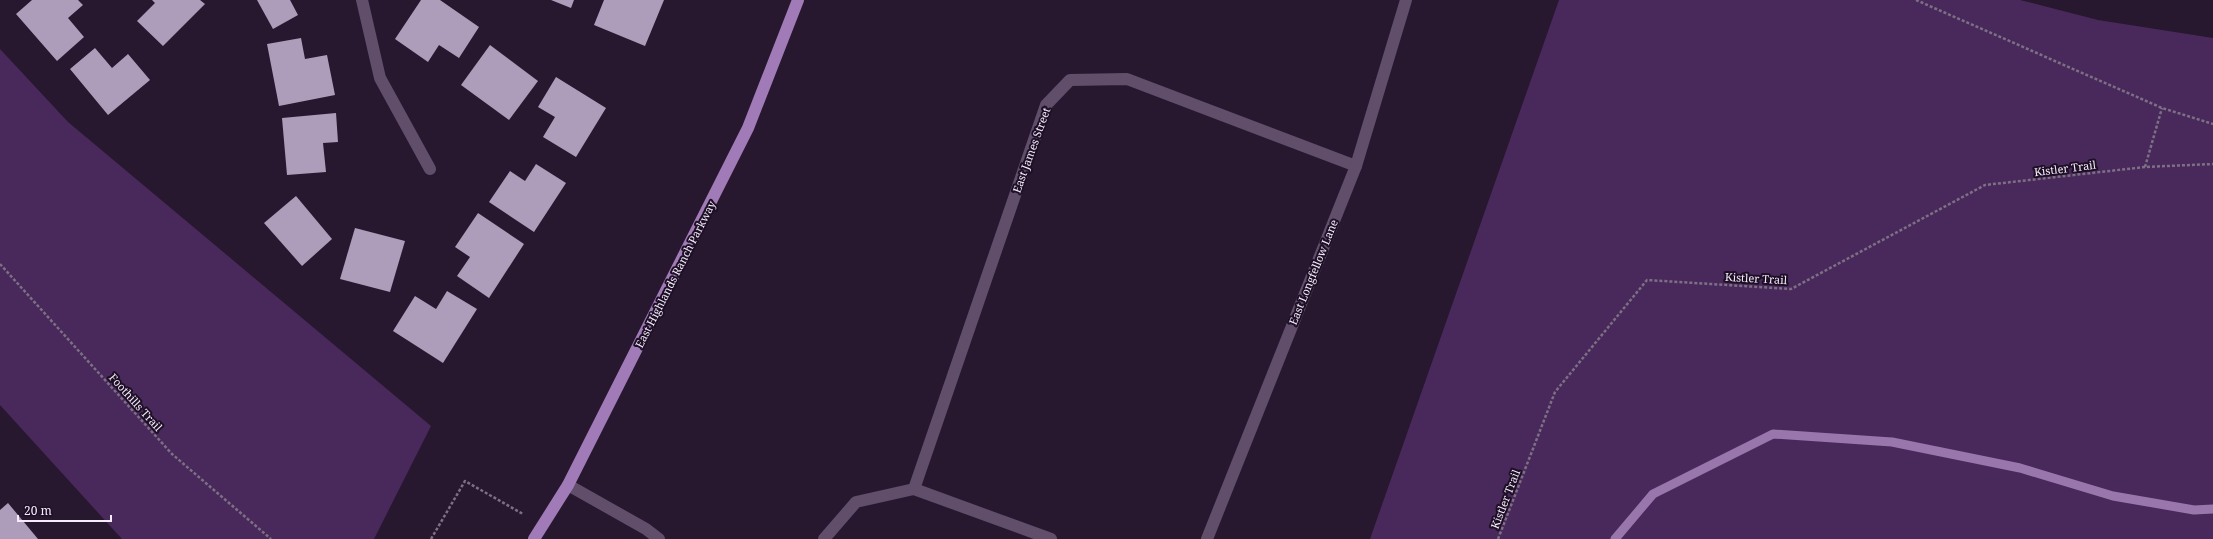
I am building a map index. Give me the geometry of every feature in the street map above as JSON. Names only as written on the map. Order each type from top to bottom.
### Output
[{"type":"main road","name":"East Highlands Ranch Parkway","points":[[534,539],[568,485],[748,128],[798,0]]},
{"type":"street","points":[[362,0],[380,78],[430,168]]},
{"type":"street","name":"East Longfellow Lane","points":[[1207,539],[1356,166],[1406,0]]},
{"type":"street","name":"East James Street","points":[[914,489],[1046,105],[1070,80],[1127,79],[1356,166]]},
{"type":"street","points":[[568,485],[646,529],[659,539]]},
{"type":"street","points":[[824,539],[856,502],[914,489],[1051,539]]},
{"type":"path","points":[[1916,0],[2162,108],[2213,124]]},
{"type":"path","points":[[2145,167],[2162,108]]},
{"type":"path","name":"Kistler Trail","points":[[1498,539],[1555,392],[1647,280],[1790,289],[1985,185],[2145,167],[2213,164]]},
{"type":"path","name":"Foothills Trail","points":[[0,264],[172,454],[271,539]]},
{"type":"path","points":[[431,539],[465,481],[543,525]]},
{"type":"shaded area","points":[[1559,0],[2020,0],[2098,20],[2213,38],[2213,539],[1370,539]]},
{"type":"shaded area","points":[[0,49],[68,122],[431,426],[374,539],[122,539],[0,405]]},
{"type":"building","points":[[32,0],[78,0],[83,5],[68,18],[84,37],[57,61],[16,14]]},
{"type":"building","points":[[152,0],[200,0],[205,4],[163,46],[137,21],[155,3]]},
{"type":"building","points":[[257,0],[290,0],[298,15],[273,29]]},
{"type":"building","points":[[421,0],[440,0],[479,27],[459,58],[439,45],[428,62],[395,39]]},
{"type":"building","points":[[551,0],[574,0],[571,8]]},
{"type":"building","points":[[604,0],[664,0],[645,46],[594,25]]},
{"type":"building","points":[[301,38],[305,59],[327,55],[335,95],[279,106],[267,44]]},
{"type":"building","points":[[490,45],[538,81],[509,120],[461,85]]},
{"type":"building","points":[[95,48],[112,68],[128,54],[150,80],[108,115],[70,69]]},
{"type":"building","points":[[556,77],[606,108],[576,157],[543,137],[555,117],[538,107]]},
{"type":"building","points":[[336,113],[338,142],[323,143],[326,172],[287,175],[282,118]]},
{"type":"building","points":[[536,164],[566,183],[534,232],[489,202],[510,171],[525,181]]},
{"type":"building","points":[[296,196],[332,239],[302,266],[264,223]]},
{"type":"building","points":[[478,213],[524,244],[489,298],[457,276],[470,257],[455,247]]},
{"type":"building","points":[[355,228],[405,241],[390,292],[340,279]]},
{"type":"building","points":[[447,291],[477,309],[443,363],[393,331],[415,296],[436,309]]},
{"type":"building","points":[[8,503],[38,539],[0,539],[0,510]]},
{"type":"waterway","points":[[1615,539],[1653,494],[1773,434],[1892,442],[2020,468],[2113,496],[2194,510],[2213,509]]}]
